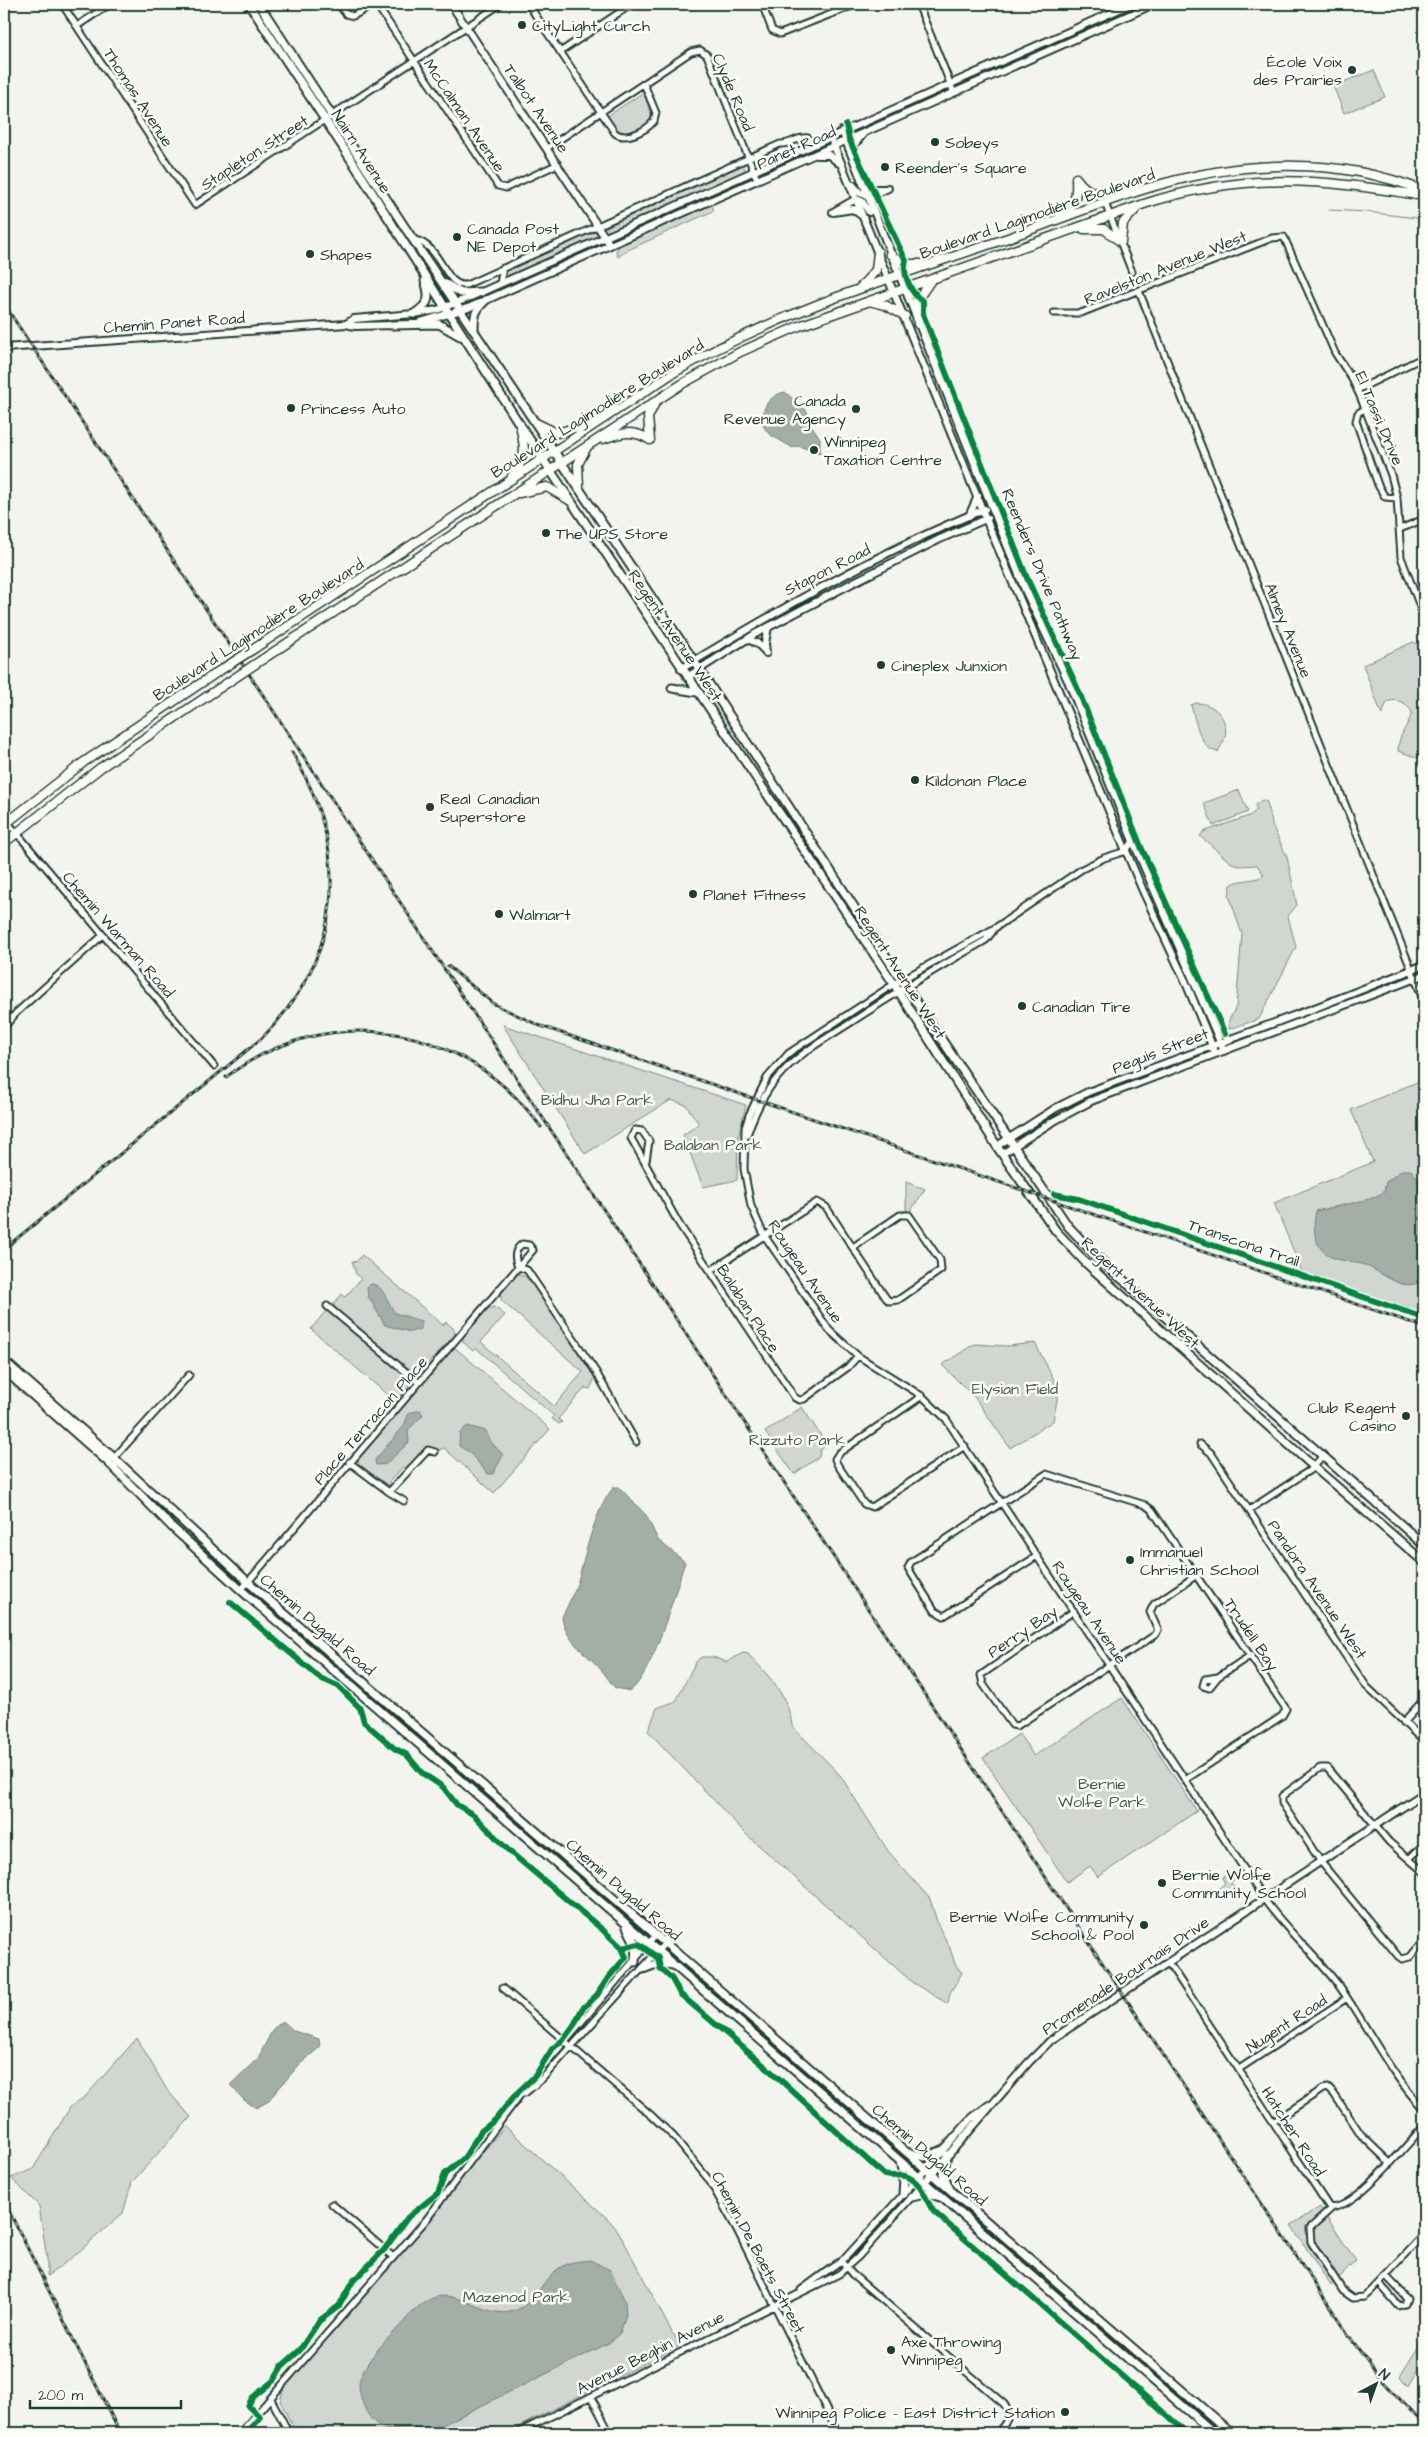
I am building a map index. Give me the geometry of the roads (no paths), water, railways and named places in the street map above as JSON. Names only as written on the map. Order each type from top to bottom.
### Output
[{"type":"main road","name":"Nairn Avenue","points":[[250,4],[450,315]]},
{"type":"main road","name":"Nairn Avenue","points":[[259,4],[462,311]]},
{"type":"main road","points":[[286,59],[293,55]]},
{"type":"main road","points":[[354,164],[362,159]]},
{"type":"main road","name":"Boulevard Lagimodière Boulevard","points":[[5,822],[92,757],[219,671],[673,373],[714,350],[796,313],[859,289],[1149,188],[1210,172],[1292,165],[1367,173],[1424,191]]},
{"type":"main road","points":[[1050,223],[1074,204],[1077,193],[1076,178],[1084,187],[1095,193],[1149,188]]},
{"type":"main road","name":"Boulevard Lagimodière Boulevard","points":[[4,843],[112,759],[262,659],[657,400],[718,364],[754,346],[799,326],[1144,204],[1217,186],[1251,181],[1293,180],[1353,184],[1424,196]]},
{"type":"main road","points":[[1121,242],[1125,218],[1144,204]]},
{"type":"main road","points":[[1062,233],[1101,228],[1112,233],[1121,242]]},
{"type":"main road","points":[[406,246],[415,240]]},
{"type":"main road","points":[[859,289],[876,270],[878,252]]},
{"type":"main road","points":[[890,254],[903,264],[935,263]]},
{"type":"main road","points":[[414,314],[424,306],[430,294],[420,267]]},
{"type":"main road","points":[[918,324],[915,306],[917,299],[932,278]]},
{"type":"main road","points":[[441,279],[461,293],[480,292]]},
{"type":"main road","points":[[474,330],[476,308],[486,300]]},
{"type":"main road","points":[[869,301],[885,305],[905,316]]},
{"type":"main road","name":"Regent Avenue West","points":[[462,311],[694,661],[906,987],[1013,1148],[1068,1226],[1097,1257],[1136,1292],[1424,1545]]},
{"type":"main road","name":"Regent Avenue West","points":[[450,315],[634,598],[894,984],[1002,1154],[1056,1231],[1087,1264],[1314,1467],[1424,1562]]},
{"type":"main road","points":[[391,325],[439,324],[453,330],[465,340]]},
{"type":"main road","points":[[579,488],[578,464],[591,443],[630,432],[650,440],[648,417],[657,400]]},
{"type":"main road","points":[[536,423],[549,431],[561,433],[600,420]]},
{"type":"main road","points":[[507,481],[523,461],[520,425]]},
{"type":"main road","points":[[512,495],[548,487],[556,490],[570,501]]},
{"type":"main road","points":[[634,598],[646,590]]},
{"type":"main road","points":[[672,688],[697,692]]},
{"type":"main road","points":[[784,821],[801,825]]},
{"type":"main road","points":[[793,835],[810,840]]},
{"type":"main road","points":[[824,880],[836,881]]},
{"type":"main road","points":[[842,908],[844,891]]},
{"type":"main road","points":[[849,918],[857,912]]},
{"type":"main road","points":[[1129,1301],[1136,1292]]},
{"type":"main road","name":"Chemin Dugald Road","points":[[4,1361],[114,1458],[248,1582],[1231,2433]]},
{"type":"main road","name":"Chemin Dugald Road","points":[[4,1370],[109,1463],[173,1528],[241,1590],[1214,2433]]},
{"type":"main road","points":[[1223,1385],[1240,1383]]},
{"type":"main road","points":[[623,1920],[636,1945],[635,1962]]},
{"type":"main road","points":[[643,1969],[659,1963],[675,1966]]},
{"type":"main road","points":[[906,2150],[925,2157],[945,2152],[943,2174],[954,2193]]},
{"type":"main road","points":[[900,2161],[904,2179],[903,2194]]},
{"type":"main road","points":[[912,2197],[928,2193],[942,2197]]},
{"type":"street","name":"Thomas Avenue","points":[[62,4],[195,205]]},
{"type":"street","points":[[77,26],[110,4]]},
{"type":"street","name":"McCalman Avenue","points":[[338,4],[346,14],[353,16],[376,4],[498,186],[506,188],[558,164]]},
{"type":"street","name":"Talbot Avenue","points":[[451,4],[599,227],[608,246]]},
{"type":"street","name":"Stapleton Street","points":[[195,205],[501,4]]},
{"type":"street","points":[[528,4],[614,133],[620,137],[627,136],[652,124],[656,114],[644,84]]},
{"type":"street","points":[[560,52],[632,4]]},
{"type":"street","points":[[762,4],[772,30],[780,34],[857,4]]},
{"type":"street","points":[[918,4],[954,92]]},
{"type":"street","name":"Panet Road","points":[[444,307],[1131,4]]},
{"type":"street","name":"Panet Road","points":[[450,315],[1154,4]]},
{"type":"street","name":"Clyde Road","points":[[547,148],[691,52],[704,52],[707,55],[758,179]]},
{"type":"street","points":[[854,164],[854,145],[869,130]]},
{"type":"street","points":[[842,131],[844,141],[994,516],[1025,590],[1069,683],[1133,841],[1224,1051]]},
{"type":"street","points":[[830,136],[905,316],[986,519],[1126,851],[1215,1053]]},
{"type":"street","points":[[415,240],[429,245],[453,281],[460,286],[599,227],[780,144],[785,145],[804,137],[808,138],[811,145]]},
{"type":"street","points":[[811,156],[829,155],[844,170],[856,189],[867,195],[879,194],[888,188],[872,189],[864,185],[860,179]]},
{"type":"street","points":[[856,200],[833,212],[853,209],[863,217]]},
{"type":"street","points":[[856,200],[865,204],[884,242]]},
{"type":"street","points":[[1106,203],[1132,272]]},
{"type":"street","name":"Ravelston Avenue West","points":[[1054,313],[1081,313],[1272,238],[1284,237]]},
{"type":"street","name":"El Tassi Drive","points":[[1284,237],[1335,354],[1366,408],[1391,475],[1397,498],[1402,557],[1424,617]]},
{"type":"street","points":[[500,283],[504,268]]},
{"type":"street","points":[[441,279],[448,273]]},
{"type":"street","name":"Almey Avenue","points":[[1139,291],[1424,1001]]},
{"type":"street","name":"Chemin Panet Road","points":[[346,324],[354,319],[414,314],[444,307]]},
{"type":"street","name":"Chemin Panet Road","points":[[4,348],[346,324],[391,325],[426,321],[450,315]]},
{"type":"street","points":[[371,318],[371,326]]},
{"type":"street","points":[[1357,390],[1424,357]]},
{"type":"street","points":[[1366,408],[1358,413],[1356,421],[1378,485],[1385,497],[1397,498]]},
{"type":"street","points":[[949,425],[956,420]]},
{"type":"street","points":[[969,516],[978,496]]},
{"type":"street","name":"Stapon Road","points":[[682,669],[783,607],[851,571],[991,507]]},
{"type":"street","name":"Stapon Road","points":[[687,677],[768,627],[856,581],[994,516]]},
{"type":"street","points":[[1400,529],[1424,519]]},
{"type":"street","points":[[851,571],[856,581]]},
{"type":"street","points":[[1416,594],[1424,592]]},
{"type":"street","points":[[783,607],[789,617]]},
{"type":"street","points":[[754,624],[755,634]]},
{"type":"street","points":[[747,639],[758,643],[766,652],[765,643],[768,627]]},
{"type":"street","name":"Chemin Warman Road","points":[[5,822],[214,1066]]},
{"type":"street","points":[[995,928],[1082,869],[1104,858],[1126,851],[1133,841]]},
{"type":"street","name":"Rougeau Avenue","points":[[995,928],[901,979],[807,1040],[779,1063],[767,1078],[749,1115],[744,1142],[744,1169],[748,1196],[764,1235],[820,1320],[858,1356],[922,1396],[946,1419],[1264,1900],[1338,1984],[1403,2083],[1424,2109]]},
{"type":"street","name":"Rougeau Avenue","points":[[744,1142],[753,1116],[778,1077],[802,1055],[898,991],[986,940],[995,928]]},
{"type":"street","points":[[4,1027],[17,1012],[103,935]]},
{"type":"street","name":"Peguis Street","points":[[997,1146],[1071,1100],[1424,965]]},
{"type":"street","name":"Peguis Street","points":[[1002,1154],[1052,1122],[1091,1101],[1424,975]]},
{"type":"street","name":"Balaban Place","points":[[646,1161],[649,1141],[642,1131],[635,1130],[632,1138],[679,1224],[795,1398],[804,1399],[843,1372],[858,1356]]},
{"type":"street","points":[[710,1271],[817,1202],[826,1207],[889,1301],[898,1300],[941,1270],[940,1260],[912,1218],[908,1215],[900,1216],[853,1247]]},
{"type":"street","name":"Place Terracon Place","points":[[241,1590],[518,1267],[527,1270],[580,1348],[636,1442]]},
{"type":"street","points":[[327,1306],[418,1382]]},
{"type":"street","points":[[114,1458],[189,1375]]},
{"type":"street","points":[[922,1396],[839,1453],[835,1459],[836,1464],[864,1504],[872,1507],[965,1446]]},
{"type":"street","name":"Pandora Avenue West","points":[[1200,1444],[1211,1453],[1367,1687],[1424,1741]]},
{"type":"street","points":[[389,1492],[428,1450],[435,1452]]},
{"type":"street","points":[[1249,1510],[1314,1467],[1324,1456]]},
{"type":"street","points":[[349,1462],[404,1501]]},
{"type":"street","name":"Trudell Bay","points":[[1037,1556],[944,1616],[935,1611],[909,1572],[911,1562],[1046,1474],[1145,1505],[1152,1510],[1284,1705],[1285,1713],[1186,1780]]},
{"type":"street","points":[[1110,1665],[1155,1635],[1158,1630],[1150,1612],[1154,1604],[1197,1576]]},
{"type":"street","name":"Perry Bay","points":[[1074,1611],[981,1675],[983,1684],[1008,1722],[1017,1726],[1110,1665]]},
{"type":"street","points":[[1218,1677],[1251,1655]]},
{"type":"street","points":[[1404,1722],[1424,1700]]},
{"type":"street","points":[[1424,1872],[1375,1826],[1330,1770],[1320,1768],[1285,1792],[1281,1801],[1321,1862],[1398,1956],[1402,1959],[1410,1956],[1424,1940]]},
{"type":"street","name":"Promenade Bournais Drive","points":[[945,2152],[1042,2049],[1071,2026],[1424,1793]]},
{"type":"street","points":[[1409,1859],[1424,1844]]},
{"type":"street","points":[[240,2433],[426,2220],[564,2041],[635,1962],[656,1935]]},
{"type":"street","points":[[523,2095],[535,2088],[665,1943]]},
{"type":"street","name":"Hatcher Road","points":[[1168,1962],[1238,2070],[1332,2208]]},
{"type":"street","name":"Chemin De Baets Street","points":[[503,1988],[660,2123],[709,2180],[736,2228],[838,2433]]},
{"type":"street","name":"Nugent Road","points":[[1238,2070],[1347,1998]]},
{"type":"street","points":[[1273,2122],[1323,2089],[1328,2088],[1362,2136],[1390,2163]]},
{"type":"street","points":[[1424,2126],[1363,2190],[1339,2207],[1332,2208],[1310,2228],[1311,2242],[1349,2297],[1358,2299],[1364,2297],[1379,2283],[1424,2235]]},
{"type":"street","points":[[928,2172],[945,2152]]},
{"type":"street","name":"Avenue Beghin Avenue","points":[[794,2295],[841,2261],[903,2194],[928,2172]]},
{"type":"street","name":"Avenue Beghin Avenue","points":[[517,2433],[827,2280],[846,2268],[912,2197],[922,2179]]},
{"type":"street","points":[[332,2204],[393,2258]]},
{"type":"street","points":[[841,2261],[846,2268],[1004,2404],[1008,2410],[1008,2416],[997,2433]]},
{"type":"street","points":[[1379,2283],[1399,2306],[1405,2304],[1407,2298],[1386,2276]]},
{"type":"street","points":[[591,2397],[610,2433]]},
{"type":"street","points":[[271,2399],[289,2433]]},
{"type":"waterway","points":[[1329,210],[1367,212],[1424,219]]},
{"type":"railway","points":[[4,304],[1354,2343],[1380,2378],[1424,2425]]},
{"type":"railway","points":[[4,1249],[262,1038],[290,1006],[310,972],[324,937],[330,901],[330,864],[324,827],[311,790],[292,752]]},
{"type":"railway","points":[[448,966],[494,1004],[538,1025],[1424,1327]]},
{"type":"railway","points":[[226,1077],[266,1052],[308,1037],[351,1031],[394,1034],[435,1045],[474,1064],[510,1092],[541,1127]]},
{"type":"railway","points":[[4,2201],[120,2433]]},
{"type":"place","name":"CityLight Curch","points":[[522,25]]},
{"type":"place","name":"École Voix des Prairies","points":[[1352,70]]},
{"type":"place","name":"Sobeys","points":[[935,142]]},
{"type":"place","name":"Reender's Square","points":[[885,167]]},
{"type":"place","name":"Canada Post NE Depot","points":[[457,237]]},
{"type":"place","name":"Shapes","points":[[310,254]]},
{"type":"place","name":"Princess Auto","points":[[291,408]]},
{"type":"place","name":"Canada Revenue Agency","points":[[856,409]]},
{"type":"place","name":"Winnipeg Taxation Centre","points":[[814,450]]},
{"type":"place","name":"The UPS Store","points":[[546,533]]},
{"type":"place","name":"Cineplex Junxion","points":[[881,665]]},
{"type":"place","name":"Kildonan Place","points":[[915,780]]},
{"type":"place","name":"Real Canadian Superstore","points":[[430,807]]},
{"type":"place","name":"Planet Fitness","points":[[693,894]]},
{"type":"place","name":"Walmart","points":[[499,914]]},
{"type":"place","name":"Canadian Tire","points":[[1022,1006]]},
{"type":"place","name":"Club Regent Casino","points":[[1406,1416]]},
{"type":"place","name":"Immanuel Christian School","points":[[1130,1560]]},
{"type":"place","name":"Bernie Wolfe Community School","points":[[1162,1883]]},
{"type":"place","name":"Bernie Wolfe Community School & Pool","points":[[1144,1925]]},
{"type":"place","name":"Axe Throwing Winnipeg","points":[[891,2350]]},
{"type":"place","name":"Winnipeg Police - East District Station","points":[[1065,2412]]},
{"type":"park label","name":"Bidhu Jha Park","points":[[597,1099]]},
{"type":"park label","name":"Balaban Park","points":[[713,1144]]},
{"type":"park label","name":"Elysian Field","points":[[1015,1388]]},
{"type":"park label","name":"Rizzuto Park","points":[[797,1439]]},
{"type":"park label","name":"Bernie Wolfe Park","points":[[1102,1792]]},
{"type":"park label","name":"Mazenod Park","points":[[516,2296]]}]
